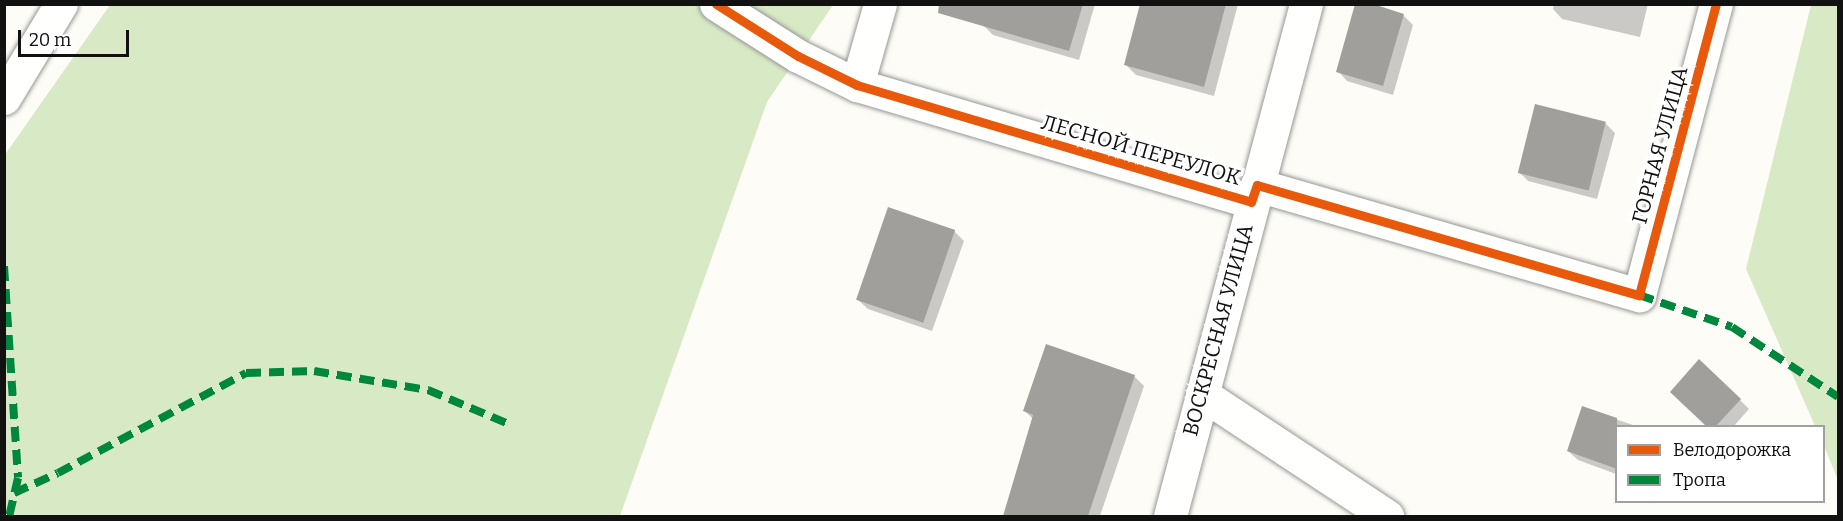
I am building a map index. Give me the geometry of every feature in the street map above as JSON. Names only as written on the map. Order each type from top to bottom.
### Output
[{"type":"street","points":[[4,98],[61,4]]},
{"type":"street","name":"ЛЕСНОЙ ПЕРЕУЛОК","points":[[716,4],[798,56],[857,86],[1639,295]]},
{"type":"street","points":[[857,86],[880,4]]},
{"type":"street","name":"ВОСКРЕСНАЯ УЛИЦА","points":[[1170,516],[1306,4]]},
{"type":"street","name":"ГОРНАЯ УЛИЦА","points":[[1639,295],[1716,4]]},
{"type":"street","points":[[1202,394],[1388,516]]},
{"type":"green space","points":[[110,5],[833,5],[767,102],[620,516],[5,516],[4,156]]},
{"type":"green space","points":[[1811,5],[1838,5],[1838,480],[1825,448],[1825,425],[1815,425],[1746,269]]},
{"type":"building","points":[[939,4],[1083,4],[1069,51],[938,13]]},
{"type":"building","points":[[1140,4],[1226,4],[1204,87],[1124,65]]},
{"type":"building","points":[[1355,4],[1373,4],[1404,14],[1383,86],[1336,72]]},
{"type":"building","points":[[1535,104],[1606,122],[1589,191],[1518,173]]},
{"type":"building","points":[[888,207],[955,230],[923,323],[856,300]]},
{"type":"building","points":[[1046,344],[1135,375],[1088,516],[1003,516],[1033,415],[1023,411]]},
{"type":"building","points":[[1699,359],[1741,399],[1717,425],[1705,425],[1670,392]]},
{"type":"building","points":[[1582,406],[1617,418],[1615,468],[1567,451]]},
{"type":"marked path","points":[[4,266],[18,478],[9,516]]},
{"type":"marked path","points":[[1639,295],[1732,327],[1838,397]]},
{"type":"marked path","points":[[14,493],[58,473],[246,373],[314,371],[428,390],[509,424]]},
{"type":"cycle path","points":[[716,4],[798,56],[857,85],[1251,202],[1257,185],[1639,295],[1716,4]]}]
